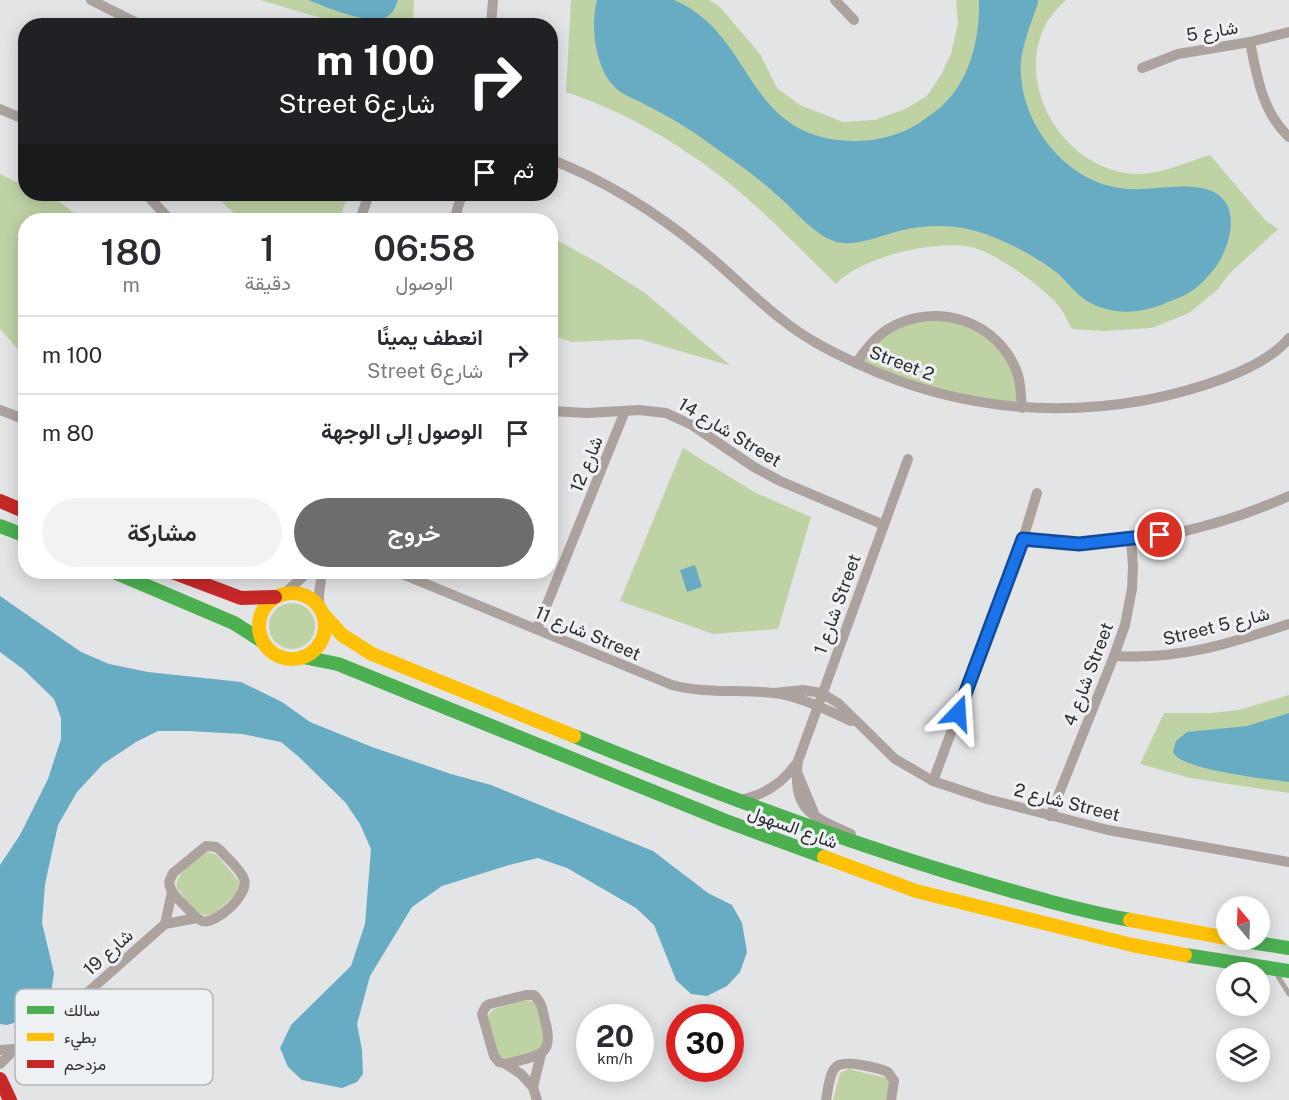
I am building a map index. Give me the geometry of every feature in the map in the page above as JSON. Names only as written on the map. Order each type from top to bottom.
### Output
[{"type":"main road","points":[[0,501],[18,509]]},
{"type":"main road","points":[[0,526],[18,533]]},
{"type":"main road","points":[[130,579],[234,623],[262,641]]},
{"type":"main road","points":[[191,579],[241,598],[252,599],[280,595],[304,595],[313,600],[321,611],[325,624],[324,634],[320,644],[313,652],[303,657],[284,659],[267,649],[262,641],[258,621],[261,612],[267,603],[280,595]]},
{"type":"main road","name":"شارع السهول","points":[[321,611],[346,640],[381,658],[738,801],[875,851],[1065,906],[1137,923],[1216,936]]},
{"type":"main road","name":"شارع السهول","points":[[303,657],[338,664],[726,821],[915,891],[1060,928],[1205,959],[1289,971]]},
{"type":"main road","points":[[868,873],[898,879],[906,877],[908,868],[893,857]]},
{"type":"main road","points":[[1270,945],[1289,948]]},
{"type":"main road","points":[[0,1079],[10,1100]]},
{"type":"street","points":[[91,0],[127,18]]},
{"type":"street","points":[[492,18],[493,0]]},
{"type":"street","points":[[835,0],[854,20]]},
{"type":"street","name":"شارع 5","points":[[1142,68],[1178,54],[1250,42],[1289,32]]},
{"type":"street","points":[[1250,42],[1258,84],[1264,101],[1272,116],[1289,136]]},
{"type":"street","points":[[0,109],[18,117]]},
{"type":"street","name":"Street 2","points":[[558,162],[592,177],[649,210],[702,250],[782,320],[816,344],[884,376],[935,393],[1022,408],[1094,408],[1157,398],[1211,382],[1268,357],[1282,347],[1289,338]]},
{"type":"street","points":[[152,201],[164,213]]},
{"type":"street","points":[[856,363],[869,346],[887,330],[907,320],[938,315],[960,319],[980,327],[999,343],[1011,360],[1018,376],[1022,408]]},
{"type":"street","points":[[0,410],[18,417]]},
{"type":"street","name":"شارع 14 Street","points":[[558,411],[587,413],[653,410],[679,418],[754,467],[780,481],[884,525]]},
{"type":"street","name":"شارع 12","points":[[558,577],[625,411]]},
{"type":"street","name":"شارع 1 Street","points":[[797,766],[821,693],[908,459]]},
{"type":"street","points":[[933,781],[1023,539],[1037,493]]},
{"type":"street","points":[[1023,539],[1079,544],[1188,530],[1289,496]]},
{"type":"street","name":"شارع 4 Street","points":[[1050,816],[1125,625],[1132,589],[1131,539]]},
{"type":"street","points":[[280,595],[299,579]]},
{"type":"street","points":[[321,579],[319,594],[321,611]]},
{"type":"street","name":"شارع 11 Street","points":[[423,579],[537,629],[684,688],[709,692],[774,693],[803,690],[821,693]]},
{"type":"street","name":"شارع 12","points":[[537,629],[557,579]]},
{"type":"street","name":"Street شارع 5","points":[[1114,656],[1161,657],[1190,652],[1219,646],[1289,624]]},
{"type":"street","name":"شارع 11 Street","points":[[774,693],[817,707]]},
{"type":"street","name":"شارع 2 Street","points":[[821,693],[838,703],[894,759],[933,781],[987,799],[1108,830],[1289,862]]},
{"type":"street","name":"شارع 2 Street","points":[[817,707],[857,724]]},
{"type":"street","points":[[738,801],[768,791],[797,766]]},
{"type":"street","points":[[797,766],[796,784],[805,808],[815,816],[861,838],[875,851]]},
{"type":"street","points":[[172,892],[165,924],[197,918],[207,921],[217,918],[245,891],[243,877],[220,850],[211,846],[202,848],[173,873],[169,882],[172,892],[197,918]]},
{"type":"street","name":"شارع 19","points":[[92,989],[165,924]]},
{"type":"street","points":[[533,1087],[541,1054],[548,1046],[550,1036],[537,998],[526,994],[490,1004],[484,1010],[482,1018],[494,1056],[499,1062],[521,1074],[533,1087],[537,1100]]},
{"type":"street","points":[[0,1050],[15,1049]]},
{"type":"street","name":"شارع 19","points":[[0,1064],[15,1049]]},
{"type":"street","points":[[506,1064],[541,1054]]},
{"type":"street","points":[[826,1100],[834,1070],[839,1065],[847,1063],[888,1071],[894,1081],[891,1100]]},
{"type":"lane","points":[[1274,969],[1289,994]]},
{"type":"green space","points":[[260,0],[308,0],[316,3],[395,9],[398,0],[414,0],[413,18],[321,18]]},
{"type":"green space","points":[[571,0],[709,0],[720,7],[760,54],[777,88],[800,105],[843,122],[875,120],[905,109],[927,96],[951,54],[958,23],[956,0],[1066,0],[1044,27],[1036,60],[1037,82],[1043,104],[1054,124],[1068,142],[1085,156],[1104,167],[1126,173],[1159,172],[1210,155],[1265,220],[1278,229],[1230,273],[1217,290],[1189,313],[1152,328],[1103,331],[1072,329],[1061,309],[1034,283],[1009,265],[985,252],[965,246],[929,247],[894,254],[858,268],[836,284],[757,207],[692,155],[631,119],[566,92]]},
{"type":"green space","points":[[0,174],[18,183],[18,201],[57,201],[74,213],[18,213],[18,348],[0,329]]},
{"type":"green space","points":[[222,201],[346,201],[341,213],[234,213]]},
{"type":"green space","points":[[558,241],[645,293],[731,366],[639,339],[572,342],[558,337]]},
{"type":"green space","points":[[938,315],[980,327],[1011,360],[1022,408],[989,404],[856,363],[887,330]]},
{"type":"green space","points":[[683,448],[754,492],[811,517],[778,629],[713,634],[620,601]]},
{"type":"green space","points":[[292,603],[308,610],[315,626],[308,642],[292,649],[276,642],[269,626],[276,610]]},
{"type":"green space","points":[[1289,695],[1289,793],[1190,778],[1140,764],[1164,713],[1211,713],[1239,710]]},
{"type":"green space","points":[[207,852],[217,855],[241,884],[237,893],[213,915],[197,911],[177,888],[182,872]]},
{"type":"green space","points":[[526,1000],[535,1002],[547,1038],[541,1049],[507,1059],[499,1056],[487,1017],[494,1009]]},
{"type":"green space","points":[[849,1069],[886,1078],[889,1082],[886,1100],[833,1100],[840,1073]]},
{"type":"water","points":[[308,0],[398,0],[393,11],[383,18],[360,18]]},
{"type":"water","points":[[597,0],[674,0],[701,16],[721,36],[769,104],[790,123],[816,136],[861,141],[881,138],[909,129],[939,109],[953,94],[961,83],[972,56],[978,28],[979,0],[1038,0],[1022,54],[1022,83],[1035,124],[1047,143],[1079,173],[1098,182],[1130,189],[1198,188],[1219,195],[1230,212],[1231,222],[1224,253],[1210,274],[1187,294],[1148,309],[1127,312],[1107,309],[1087,301],[1056,272],[1037,259],[1008,243],[976,231],[947,226],[918,227],[859,242],[834,241],[811,227],[759,179],[696,134],[615,87],[606,76],[596,49],[594,19]]},
{"type":"water","points":[[695,565],[702,587],[687,592],[680,570]]},
{"type":"water","points":[[0,596],[81,652],[109,664],[148,672],[241,682],[282,702],[310,722],[372,747],[491,785],[653,851],[708,893],[732,905],[742,923],[747,952],[740,972],[727,986],[707,996],[691,994],[676,980],[654,925],[636,908],[567,868],[538,858],[509,865],[442,886],[412,907],[370,976],[357,1024],[362,1050],[363,1074],[357,1082],[342,1088],[302,1080],[288,1067],[280,1048],[291,1025],[351,966],[365,924],[371,849],[360,824],[345,802],[281,742],[242,734],[158,731],[136,742],[103,764],[77,792],[58,825],[45,884],[42,923],[54,973],[52,989],[15,989],[15,1022],[0,1024],[0,865],[20,835],[48,779],[61,739],[61,718],[54,699],[23,669],[0,652]]},
{"type":"water","points":[[1289,713],[1289,782],[1207,769],[1179,758],[1173,752],[1176,741],[1187,732],[1247,726]]},
{"type":"traffic: fast","points":[[0,526],[18,533]]},
{"type":"traffic: fast","points":[[130,579],[234,623],[262,641]]},
{"type":"traffic: fast","points":[[303,657],[338,664],[726,821],[824,857]]},
{"type":"traffic: fast","points":[[574,736],[715,792],[858,843],[1020,893],[1130,920]]},
{"type":"traffic: fast","points":[[1270,945],[1289,948]]},
{"type":"traffic: fast","points":[[1185,955],[1289,971]]},
{"type":"traffic: slow","points":[[286,593],[298,593],[310,598],[320,608],[325,626],[323,639],[310,654],[298,659],[286,659],[274,654],[264,644],[259,632],[259,620],[264,608],[274,598],[286,593]]},
{"type":"traffic: slow","points":[[323,614],[342,635],[372,654],[574,736]]},
{"type":"traffic: slow","points":[[824,857],[916,891],[1132,945],[1185,955]]},
{"type":"traffic: slow","points":[[1130,920],[1216,936]]},
{"type":"traffic: jam","points":[[0,501],[18,509]]},
{"type":"traffic: jam","points":[[191,579],[241,598],[275,597]]},
{"type":"traffic: jam","points":[[0,1079],[10,1100]]},
{"type":"route","points":[[958,713],[1023,539],[1079,544],[1105,543],[1160,535]]}]
